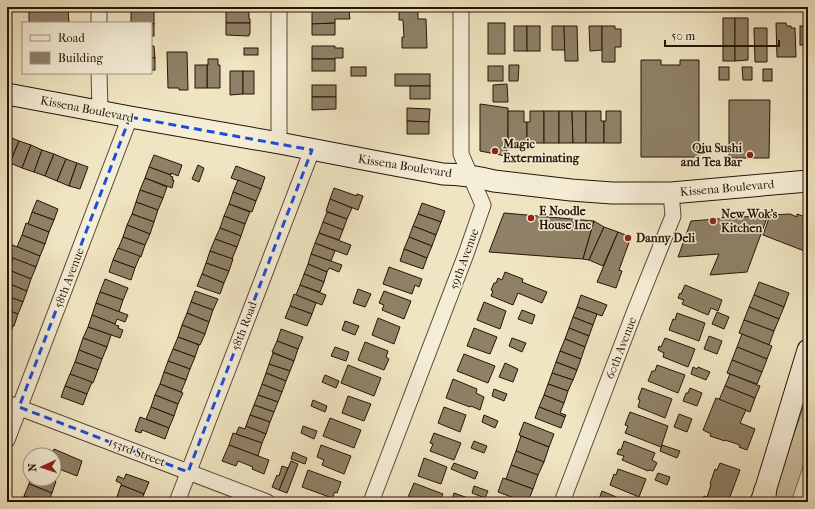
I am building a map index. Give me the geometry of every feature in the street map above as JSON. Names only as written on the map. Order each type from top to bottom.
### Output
[{"type":"main road","name":"Kissena Boulevard","points":[[7,94],[443,174],[571,190],[612,193],[671,193],[808,181]]},
{"type":"main road","points":[[763,498],[808,350]]},
{"type":"street","points":[[99,7],[99,22]]},
{"type":"street","points":[[279,7],[279,143]]},
{"type":"street","name":"59th Avenue","points":[[371,502],[466,254],[483,205],[461,154],[461,7]]},
{"type":"street","points":[[100,74],[100,110]]},
{"type":"street","name":"58th Avenue","points":[[7,440],[13,405],[130,117]]},
{"type":"street","name":"58th Road","points":[[177,502],[312,150]]},
{"type":"street","name":"60th Avenue","points":[[562,502],[634,313],[673,216],[671,193]]},
{"type":"street","name":"153rd Street","points":[[13,405],[267,502]]},
{"type":"highlighted area","points":[[130,117],[312,150],[188,472],[19,407]]},
{"type":"shaded area","points":[[808,391],[808,452],[791,502],[772,502],[775,487]]},
{"type":"building","points":[[399,7],[418,7],[418,19],[426,19],[427,48],[402,48],[402,37],[404,37],[403,20],[399,20]]},
{"type":"building","points":[[7,11],[9,11],[9,43],[7,43]]},
{"type":"building","points":[[29,11],[68,11],[69,22],[29,22]]},
{"type":"building","points":[[131,11],[154,11],[154,24],[152,24],[152,22],[131,22]]},
{"type":"building","points":[[226,11],[249,11],[250,23],[226,23]]},
{"type":"building","points":[[312,11],[349,11],[350,19],[335,19],[335,23],[312,24]]},
{"type":"building","points":[[723,18],[735,18],[735,61],[723,61]]},
{"type":"building","points":[[735,18],[748,18],[748,60],[735,61]]},
{"type":"building","points":[[226,23],[250,23],[249,36],[226,35]]},
{"type":"building","points":[[335,23],[335,35],[312,35],[312,24]]},
{"type":"building","points":[[488,23],[505,23],[505,54],[488,54]]},
{"type":"building","points":[[776,23],[786,23],[787,26],[795,28],[796,57],[777,57]]},
{"type":"building","points":[[152,24],[154,24],[154,36],[152,36]]},
{"type":"building","points":[[514,26],[527,26],[527,51],[514,51]]},
{"type":"building","points":[[527,26],[540,26],[540,51],[527,51]]},
{"type":"building","points":[[552,26],[564,26],[565,50],[552,50]]},
{"type":"building","points":[[564,26],[577,26],[578,61],[565,61]]},
{"type":"building","points":[[589,26],[602,26],[602,50],[590,51]]},
{"type":"building","points":[[602,26],[615,26],[615,29],[621,29],[621,47],[615,47],[615,62],[602,62]]},
{"type":"building","points":[[800,26],[808,26],[808,45],[800,45]]},
{"type":"building","points":[[754,28],[767,28],[767,62],[755,62]]},
{"type":"building","points":[[152,46],[154,46],[155,58],[152,58]]},
{"type":"building","points":[[312,46],[335,46],[335,48],[343,48],[343,58],[312,59]]},
{"type":"building","points":[[244,48],[258,48],[258,55],[244,55]]},
{"type":"building","points":[[167,52],[187,52],[188,90],[168,88]]},
{"type":"building","points":[[152,58],[155,58],[155,70],[152,70]]},
{"type":"building","points":[[208,59],[218,59],[218,65],[220,65],[220,88],[207,88]]},
{"type":"building","points":[[312,59],[335,59],[335,71],[312,71]]},
{"type":"building","points":[[641,60],[661,60],[661,65],[680,65],[680,60],[699,60],[699,157],[641,157]]},
{"type":"building","points":[[195,65],[207,65],[207,88],[195,88]]},
{"type":"building","points":[[509,65],[519,65],[518,81],[509,81]]},
{"type":"building","points":[[488,66],[503,66],[503,81],[488,81]]},
{"type":"building","points":[[351,67],[366,67],[366,76],[351,76]]},
{"type":"building","points":[[719,67],[729,67],[729,80],[719,80]]},
{"type":"building","points":[[742,67],[752,67],[752,80],[743,80]]},
{"type":"building","points":[[763,69],[772,69],[772,81],[763,81]]},
{"type":"building","points":[[230,71],[243,71],[243,94],[230,95]]},
{"type":"building","points":[[243,71],[254,71],[254,94],[243,94]]},
{"type":"building","points":[[804,73],[808,73],[808,102],[804,102]]},
{"type":"building","points":[[395,74],[430,74],[430,86],[395,86]]},
{"type":"building","points":[[507,84],[508,102],[493,102],[493,85]]},
{"type":"building","points":[[312,85],[336,85],[336,97],[312,97]]},
{"type":"building","points":[[410,86],[430,86],[430,99],[410,99]]},
{"type":"building","points":[[312,97],[336,97],[336,109],[312,110]]},
{"type":"building","points":[[729,100],[770,100],[769,158],[729,158]]},
{"type":"building","points":[[480,104],[508,108],[508,143],[506,156],[480,151]]},
{"type":"building","points":[[407,108],[430,109],[429,122],[407,121]]},
{"type":"building","points":[[508,111],[524,111],[524,122],[527,122],[527,143],[508,143]]},
{"type":"building","points":[[530,111],[544,111],[544,143],[527,143],[527,122],[530,122]]},
{"type":"building","points":[[544,111],[559,111],[559,143],[544,143]]},
{"type":"building","points":[[559,111],[572,111],[573,143],[559,143]]},
{"type":"building","points":[[572,111],[586,111],[586,143],[573,143]]},
{"type":"building","points":[[586,111],[601,111],[601,121],[604,121],[604,143],[586,143]]},
{"type":"building","points":[[606,111],[621,111],[621,143],[604,143],[604,121],[606,121]]},
{"type":"building","points":[[407,121],[429,122],[429,134],[407,134]]},
{"type":"building","points":[[7,136],[19,141],[10,163],[7,162]]},
{"type":"building","points":[[19,141],[31,145],[22,168],[10,163]]},
{"type":"building","points":[[31,145],[42,150],[34,172],[22,168]]},
{"type":"building","points":[[42,150],[54,154],[45,176],[34,172]]},
{"type":"building","points":[[54,154],[66,159],[57,181],[45,176]]},
{"type":"building","points":[[154,155],[182,165],[178,176],[149,167]]},
{"type":"building","points":[[66,159],[77,163],[69,186],[57,181]]},
{"type":"building","points":[[77,163],[88,167],[80,189],[69,186]]},
{"type":"building","points":[[198,165],[204,168],[199,182],[192,179]]},
{"type":"building","points":[[236,166],[265,177],[261,189],[231,178]]},
{"type":"building","points":[[149,167],[171,175],[170,176],[173,177],[172,180],[174,180],[172,188],[145,178]]},
{"type":"building","points":[[145,178],[167,187],[163,198],[140,190]]},
{"type":"building","points":[[238,180],[261,189],[256,201],[233,192]]},
{"type":"building","points":[[334,188],[357,196],[357,194],[363,196],[358,210],[330,199]]},
{"type":"building","points":[[140,190],[163,198],[158,210],[136,202]]},
{"type":"building","points":[[233,192],[256,201],[252,212],[229,204]]},
{"type":"building","points":[[330,199],[352,208],[347,219],[326,211]]},
{"type":"building","points":[[37,200],[58,209],[54,220],[32,212]]},
{"type":"building","points":[[136,202],[158,210],[154,222],[132,214]]},
{"type":"building","points":[[422,203],[445,211],[441,222],[418,214]]},
{"type":"building","points":[[229,204],[250,212],[245,224],[224,216]]},
{"type":"building","points":[[32,212],[54,220],[49,232],[28,224]]},
{"type":"building","points":[[327,212],[347,219],[343,230],[323,222]]},
{"type":"building","points":[[504,213],[594,221],[583,259],[489,252]]},
{"type":"building","points":[[132,214],[154,222],[150,234],[127,225]]},
{"type":"building","points":[[418,214],[441,222],[436,235],[413,226]]},
{"type":"building","points":[[790,214],[797,217],[797,214],[808,218],[807,252],[763,235],[770,215]]},
{"type":"building","points":[[768,215],[747,272],[710,275],[719,254],[678,257],[691,221]]},
{"type":"building","points":[[224,216],[245,224],[241,236],[220,228]]},
{"type":"building","points":[[594,221],[604,227],[589,260],[583,259]]},
{"type":"building","points":[[323,222],[343,230],[339,240],[319,233]]},
{"type":"building","points":[[26,223],[49,232],[45,244],[22,235]]},
{"type":"building","points":[[127,225],[150,234],[145,245],[123,237]]},
{"type":"building","points":[[413,226],[436,235],[432,246],[409,237]]},
{"type":"building","points":[[604,227],[618,232],[603,266],[589,260]]},
{"type":"building","points":[[220,228],[241,236],[237,247],[215,239]]},
{"type":"building","points":[[618,232],[631,237],[619,270],[622,271],[616,288],[597,282]]},
{"type":"building","points":[[319,233],[351,245],[347,255],[315,243]]},
{"type":"building","points":[[22,235],[45,244],[40,256],[17,247]]},
{"type":"building","points":[[123,237],[145,245],[141,257],[118,249]]},
{"type":"building","points":[[409,237],[432,246],[427,258],[404,249]]},
{"type":"building","points":[[215,239],[237,247],[232,259],[210,251]]},
{"type":"building","points":[[315,243],[335,251],[331,261],[311,254]]},
{"type":"building","points":[[10,244],[40,256],[36,267],[7,256]]},
{"type":"building","points":[[118,248],[140,256],[135,268],[113,260]]},
{"type":"building","points":[[404,249],[427,258],[423,269],[400,261]]},
{"type":"building","points":[[210,251],[233,259],[229,271],[206,263]]},
{"type":"building","points":[[311,254],[342,265],[339,272],[329,268],[327,272],[308,264]]},
{"type":"building","points":[[13,258],[36,267],[31,279],[9,270]]},
{"type":"building","points":[[113,260],[135,268],[131,280],[109,272]]},
{"type":"building","points":[[206,263],[229,271],[224,283],[202,274]]},
{"type":"building","points":[[308,264],[327,272],[324,282],[304,274]]},
{"type":"building","points":[[389,267],[422,279],[419,287],[415,285],[412,294],[383,284]]},
{"type":"building","points":[[9,270],[31,279],[27,291],[7,283],[7,274]]},
{"type":"building","points":[[505,272],[523,279],[522,282],[547,292],[542,303],[518,293],[513,305],[491,296],[493,291],[491,290],[494,283],[496,283],[498,278],[502,280]]},
{"type":"building","points":[[202,274],[224,283],[220,294],[197,286]]},
{"type":"building","points":[[304,274],[324,282],[320,292],[300,285]]},
{"type":"building","points":[[105,279],[128,288],[123,300],[100,292]]},
{"type":"building","points":[[759,282],[789,293],[784,307],[754,295]]},
{"type":"building","points":[[7,283],[27,291],[23,302],[7,296]]},
{"type":"building","points":[[300,285],[326,295],[322,305],[296,295]]},
{"type":"building","points":[[685,285],[722,300],[718,311],[711,308],[708,315],[682,304],[684,300],[678,298]]},
{"type":"building","points":[[358,289],[371,294],[365,307],[353,303]]},
{"type":"building","points":[[195,291],[218,299],[213,310],[191,302]]},
{"type":"building","points":[[384,291],[411,301],[404,319],[382,310],[384,305],[379,303]]},
{"type":"building","points":[[100,292],[123,300],[119,312],[96,303]]},
{"type":"building","points":[[294,294],[316,303],[312,314],[290,306]]},
{"type":"building","points":[[581,295],[607,305],[602,316],[577,307]]},
{"type":"building","points":[[754,295],[784,307],[779,319],[749,307]]},
{"type":"building","points":[[7,296],[23,302],[18,314],[7,310]]},
{"type":"building","points":[[191,302],[213,310],[209,322],[187,313]]},
{"type":"building","points":[[484,302],[506,311],[500,329],[477,320]]},
{"type":"building","points":[[96,303],[128,315],[125,322],[117,319],[115,324],[92,315]]},
{"type":"building","points":[[290,306],[312,314],[307,326],[285,318]]},
{"type":"building","points":[[577,307],[597,314],[593,325],[573,317]]},
{"type":"building","points":[[749,307],[779,319],[774,331],[744,320]]},
{"type":"building","points":[[7,310],[18,314],[14,326],[7,323]]},
{"type":"building","points":[[522,310],[535,315],[532,324],[518,319]]},
{"type":"building","points":[[717,312],[729,317],[724,329],[712,324]]},
{"type":"building","points":[[187,313],[209,322],[205,334],[182,325]]},
{"type":"building","points":[[677,313],[705,323],[699,341],[669,330]]},
{"type":"building","points":[[92,315],[119,326],[118,328],[123,330],[120,338],[88,327]]},
{"type":"building","points":[[573,317],[593,325],[589,336],[569,328]]},
{"type":"building","points":[[378,318],[400,327],[394,344],[372,335]]},
{"type":"building","points":[[744,320],[774,331],[769,345],[739,333]]},
{"type":"building","points":[[345,321],[359,326],[355,335],[342,330]]},
{"type":"building","points":[[7,323],[13,326],[9,337],[7,337]]},
{"type":"building","points":[[182,325],[205,334],[200,345],[178,337]]},
{"type":"building","points":[[88,327],[111,335],[107,347],[83,338]]},
{"type":"building","points":[[474,328],[497,337],[490,354],[467,346]]},
{"type":"building","points":[[569,328],[589,336],[585,347],[565,339]]},
{"type":"building","points":[[281,329],[303,337],[298,349],[277,341]]},
{"type":"building","points":[[742,334],[772,346],[767,359],[737,347]]},
{"type":"building","points":[[709,336],[722,341],[717,354],[704,349]]},
{"type":"building","points":[[178,337],[199,345],[195,357],[173,349]]},
{"type":"building","points":[[83,338],[107,347],[102,359],[79,350]]},
{"type":"building","points":[[512,338],[526,343],[522,352],[509,346]]},
{"type":"building","points":[[665,338],[695,349],[688,367],[663,357],[664,353],[658,350]]},
{"type":"building","points":[[565,339],[585,347],[581,359],[560,351]]},
{"type":"building","points":[[277,341],[298,349],[294,361],[272,352]]},
{"type":"building","points":[[365,342],[388,351],[386,357],[389,359],[384,370],[358,360]]},
{"type":"building","points":[[335,347],[349,352],[346,361],[331,356]]},
{"type":"building","points":[[737,347],[767,359],[762,372],[732,360]]},
{"type":"building","points":[[173,349],[195,357],[190,369],[168,361]]},
{"type":"building","points":[[79,350],[102,359],[98,370],[75,362]]},
{"type":"building","points":[[560,351],[581,359],[577,370],[556,362]]},
{"type":"building","points":[[273,353],[294,361],[290,371],[269,364]]},
{"type":"building","points":[[464,354],[495,366],[488,383],[457,371]]},
{"type":"building","points":[[732,360],[762,372],[757,384],[727,373]]},
{"type":"building","points":[[168,361],[190,369],[186,380],[164,372]]},
{"type":"building","points":[[75,362],[98,370],[93,383],[70,374]]},
{"type":"building","points":[[556,362],[577,370],[573,380],[552,373]]},
{"type":"building","points":[[505,363],[518,369],[513,382],[499,377]]},
{"type":"building","points":[[269,364],[290,371],[286,381],[266,373]]},
{"type":"building","points":[[348,365],[381,378],[374,396],[341,383]]},
{"type":"building","points":[[657,365],[685,375],[678,393],[648,381],[652,371],[655,371]]},
{"type":"building","points":[[693,367],[697,369],[698,367],[710,372],[706,380],[691,374]]},
{"type":"building","points":[[164,372],[186,380],[181,392],[160,384]]},
{"type":"building","points":[[266,373],[286,381],[282,392],[262,384]]},
{"type":"building","points":[[552,373],[573,380],[568,391],[548,384]]},
{"type":"building","points":[[70,374],[92,382],[87,394],[65,386]]},
{"type":"building","points":[[730,374],[760,386],[755,398],[725,386]]},
{"type":"building","points":[[325,375],[339,381],[336,388],[322,382]]},
{"type":"building","points":[[453,379],[477,389],[476,393],[484,397],[480,410],[446,398]]},
{"type":"building","points":[[160,384],[183,393],[178,404],[155,395]]},
{"type":"building","points":[[262,384],[282,392],[278,402],[258,395]]},
{"type":"building","points":[[548,384],[568,391],[564,403],[544,395]]},
{"type":"building","points":[[65,386],[87,394],[83,405],[61,397]]},
{"type":"building","points":[[725,386],[755,398],[750,412],[719,400]]},
{"type":"building","points":[[642,388],[672,399],[665,418],[638,407],[640,400],[638,399]]},
{"type":"building","points":[[690,388],[702,393],[697,406],[683,401]]},
{"type":"building","points":[[494,389],[507,394],[504,401],[492,396]]},
{"type":"building","points":[[155,395],[178,404],[174,416],[151,407]]},
{"type":"building","points":[[258,395],[278,402],[274,412],[254,405]]},
{"type":"building","points":[[544,395],[564,403],[560,413],[566,415],[565,417],[539,407]]},
{"type":"building","points":[[348,396],[371,404],[364,421],[342,413]]},
{"type":"building","points":[[716,398],[746,410],[740,423],[755,429],[747,450],[739,447],[740,445],[710,436],[711,434],[703,430]]},
{"type":"building","points":[[313,400],[327,406],[325,412],[311,406]]},
{"type":"building","points":[[254,405],[274,412],[270,422],[250,415]]},
{"type":"building","points":[[151,407],[174,416],[169,428],[146,419]]},
{"type":"building","points":[[444,407],[466,415],[460,432],[438,423]]},
{"type":"building","points":[[539,407],[565,417],[561,428],[535,418]]},
{"type":"building","points":[[630,412],[668,426],[661,447],[625,433],[628,426],[625,425]]},
{"type":"building","points":[[679,414],[692,419],[687,432],[674,427]]},
{"type":"building","points":[[250,415],[270,422],[266,434],[246,426]]},
{"type":"building","points":[[484,415],[498,421],[495,428],[482,422]]},
{"type":"building","points":[[140,417],[169,428],[165,439],[142,430],[141,433],[135,431]]},
{"type":"building","points":[[330,418],[361,430],[354,448],[323,436]]},
{"type":"building","points":[[524,422],[554,434],[549,447],[519,435]]},
{"type":"building","points":[[246,426],[266,434],[262,443],[236,434],[239,427],[245,429]]},
{"type":"building","points":[[303,426],[317,431],[314,439],[301,433]]},
{"type":"building","points":[[233,433],[262,443],[258,456],[229,445]]},
{"type":"building","points":[[434,433],[461,443],[454,460],[430,451],[433,444],[430,443]]},
{"type":"building","points":[[521,436],[549,447],[544,462],[516,451]]},
{"type":"building","points":[[474,441],[487,446],[484,453],[471,448]]},
{"type":"building","points":[[624,441],[655,453],[652,460],[657,463],[653,471],[648,471],[622,460],[624,456],[617,454],[619,449],[621,450]]},
{"type":"building","points":[[229,445],[269,460],[264,474],[252,469],[253,467],[238,461],[236,466],[222,461]]},
{"type":"building","points":[[321,445],[351,456],[344,474],[322,465],[324,460],[317,457]]},
{"type":"building","points":[[662,445],[680,451],[677,458],[660,451]]},
{"type":"building","points":[[516,451],[544,462],[538,475],[511,465]]},
{"type":"building","points":[[62,452],[82,461],[77,476],[62,470]]},
{"type":"building","points":[[293,452],[307,458],[305,464],[291,459]]},
{"type":"building","points":[[424,458],[447,467],[441,484],[418,476]]},
{"type":"building","points":[[291,461],[298,464],[287,493],[279,490]]},
{"type":"building","points":[[454,463],[478,472],[475,479],[451,469]]},
{"type":"building","points":[[720,463],[740,470],[728,502],[719,502],[707,497],[715,469],[717,470]]},
{"type":"building","points":[[511,465],[538,475],[533,489],[506,479]]},
{"type":"building","points":[[282,466],[288,468],[279,490],[272,487],[277,475],[279,476]]},
{"type":"building","points":[[618,469],[646,479],[639,497],[610,485],[614,474],[616,475]]},
{"type":"building","points":[[308,470],[341,482],[337,493],[335,492],[332,498],[302,487]]},
{"type":"building","points":[[658,473],[670,477],[667,485],[655,480]]},
{"type":"building","points":[[126,474],[149,482],[144,494],[121,485],[122,484],[116,481],[118,476],[124,479]]},
{"type":"building","points":[[503,478],[533,489],[528,502],[498,492]]},
{"type":"building","points":[[414,483],[443,494],[439,502],[406,502]]},
{"type":"building","points":[[121,485],[144,494],[141,502],[130,502],[117,497]]},
{"type":"building","points":[[474,486],[488,491],[485,498],[472,493]]},
{"type":"building","points":[[28,487],[37,487],[52,493],[48,502],[41,502],[24,496]]},
{"type":"building","points":[[37,487],[54,487],[52,493]]},
{"type":"building","points":[[602,491],[628,502],[593,502],[594,497],[599,499]]},
{"type":"building","points":[[454,493],[468,498],[467,502],[456,502],[452,500]]},
{"type":"building","points":[[24,496],[41,502],[22,502]]},
{"type":"building","points":[[704,496],[707,497],[719,502],[701,502]]},
{"type":"building","points":[[117,497],[130,502],[115,502]]},
{"type":"building","points":[[648,498],[659,502],[647,502]]},
{"type":"place","name":"Magic Exterminating","points":[[495,151]]},
{"type":"place","name":"Qiu Sushi and Tea Bar","points":[[750,155]]},
{"type":"place","name":"E Noodle House Inc","points":[[531,218]]},
{"type":"place","name":"New Wok's Kitchen","points":[[713,221]]},
{"type":"place","name":"Danny Deli","points":[[628,238]]}]
